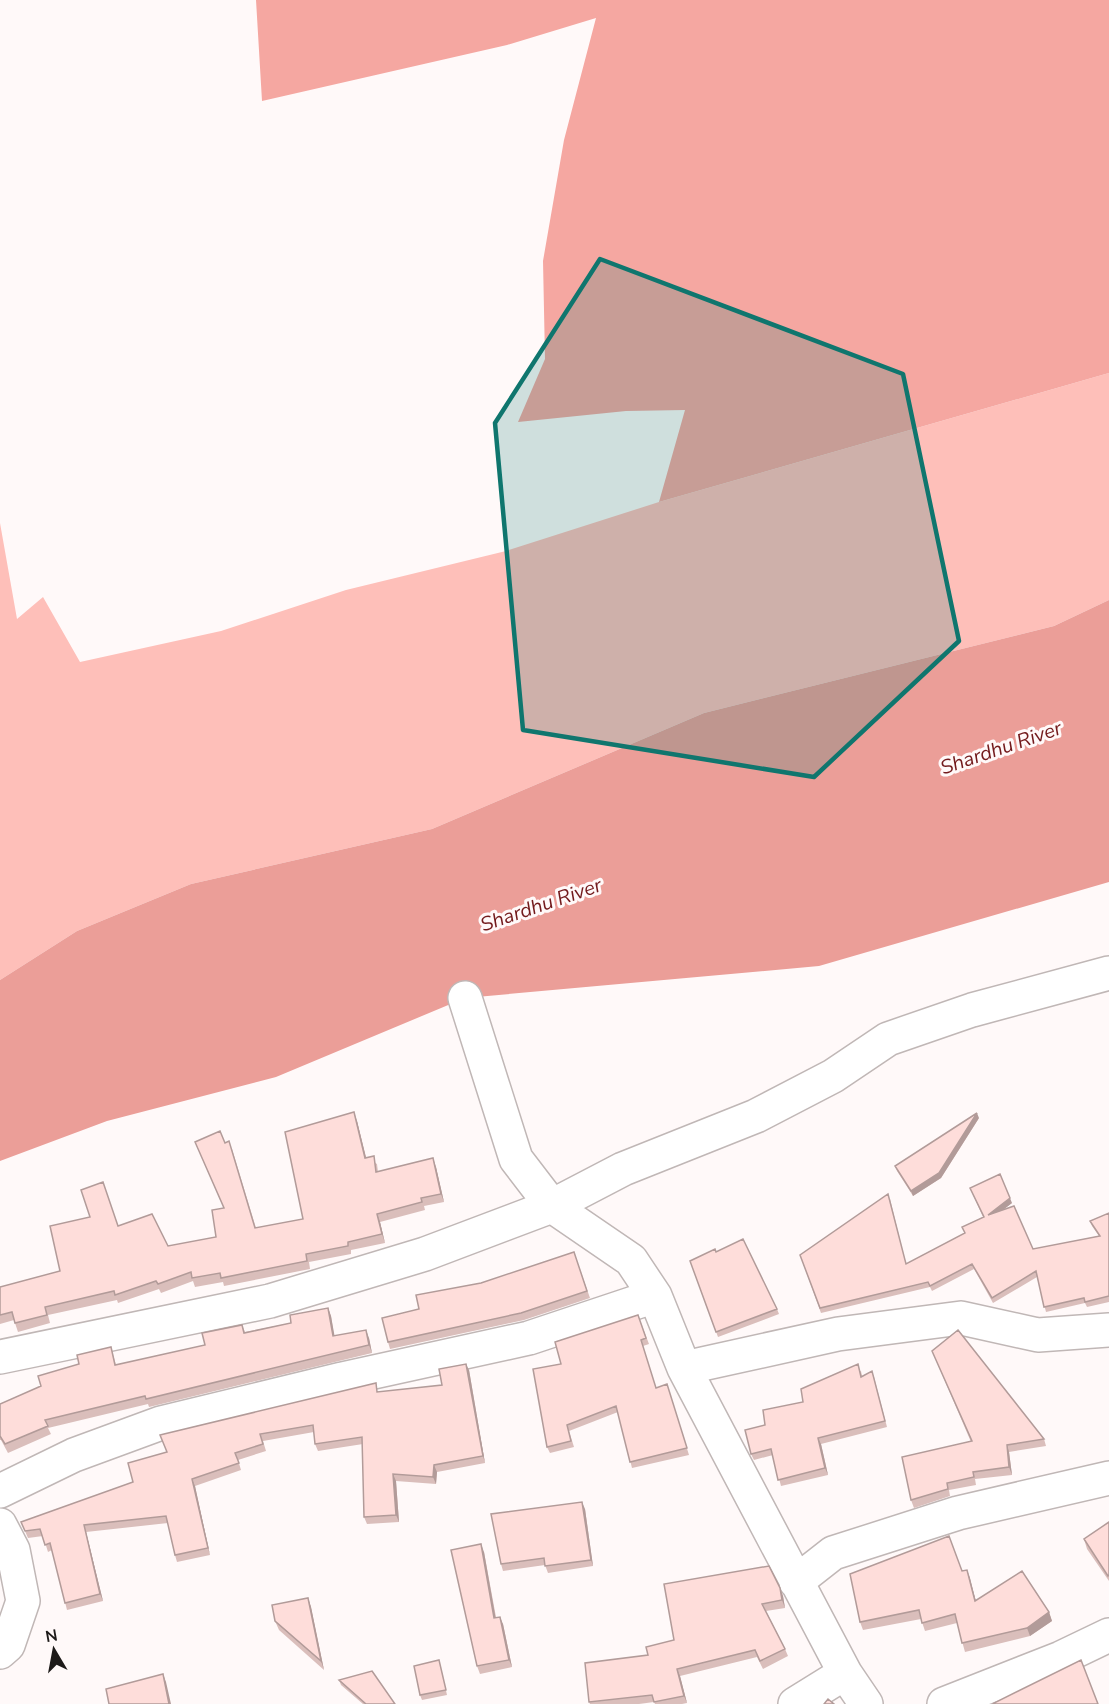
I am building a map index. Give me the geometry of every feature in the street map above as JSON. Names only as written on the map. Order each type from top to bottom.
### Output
[{"type":"street","points":[[0,1357],[270,1301],[425,1254],[552,1206],[654,1155],[756,1116],[833,1076],[888,1038],[972,1010],[1109,973]]},
{"type":"street","points":[[465,999],[516,1159],[552,1206],[631,1260],[655,1296],[684,1368],[845,1673],[866,1704]]},
{"type":"street","points":[[0,1491],[74,1455],[161,1423],[342,1379],[529,1338],[655,1296]]},
{"type":"street","points":[[684,1368],[838,1334],[961,1318],[1038,1335],[1109,1330]]},
{"type":"street","points":[[796,1582],[833,1553],[958,1513],[1109,1478]]},
{"type":"street","points":[[0,1525],[13,1550],[23,1601],[8,1645],[0,1652]]},
{"type":"street","points":[[944,1704],[1061,1658],[1109,1635]]},
{"type":"street","points":[[795,1704],[845,1673]]},
{"type":"highlighted area","points":[[600,259],[903,374],[959,641],[814,777],[523,730],[495,423]]},
{"type":"shaded area","points":[[256,0],[1109,0],[1109,373],[659,502],[685,410],[626,411],[518,422],[545,359],[543,261],[564,140],[596,18],[507,45],[262,101]]},
{"type":"shaded area","points":[[1109,373],[1109,600],[1054,626],[704,713],[432,829],[191,884],[77,931],[0,980],[0,523],[17,619],[43,597],[80,662],[221,631],[346,590],[506,551],[659,502]]},
{"type":"water","name":"Shardhu River","points":[[1109,600],[1109,882],[819,966],[465,998],[276,1077],[107,1121],[0,1161],[0,980],[77,931],[191,884],[432,829],[704,713],[1054,626]]},
{"type":"building","points":[[354,1112],[365,1158],[374,1156],[376,1172],[433,1158],[441,1194],[421,1198],[422,1202],[377,1214],[382,1234],[348,1242],[348,1246],[306,1254],[307,1261],[221,1278],[220,1273],[192,1278],[191,1272],[158,1284],[156,1281],[115,1295],[114,1291],[45,1307],[47,1315],[15,1323],[12,1312],[0,1315],[0,1287],[60,1271],[50,1226],[90,1217],[81,1190],[103,1182],[118,1226],[152,1214],[168,1246],[216,1237],[212,1210],[224,1208],[195,1142],[220,1131],[225,1143],[229,1141],[255,1228],[303,1219],[285,1132]]},
{"type":"building","points":[[977,1113],[939,1173],[911,1191],[895,1166]]},
{"type":"building","points":[[1000,1174],[1010,1198],[988,1215],[1014,1206],[1033,1249],[1100,1236],[1090,1221],[1109,1213],[1109,1296],[1085,1302],[1084,1298],[1044,1307],[1036,1271],[992,1298],[972,1264],[930,1286],[928,1282],[820,1308],[800,1255],[888,1194],[906,1264],[965,1233],[962,1227],[984,1217],[970,1188]]},
{"type":"building","points":[[743,1239],[777,1309],[716,1332],[690,1261]]},
{"type":"building","points":[[574,1252],[587,1291],[521,1313],[388,1342],[382,1318],[419,1309],[416,1295],[481,1283]]},
{"type":"building","points":[[328,1308],[333,1336],[366,1330],[369,1345],[146,1399],[145,1396],[45,1420],[48,1426],[5,1444],[0,1436],[0,1404],[41,1386],[38,1376],[79,1364],[77,1355],[111,1347],[115,1365],[205,1345],[202,1333],[242,1325],[244,1333],[291,1323],[290,1315]]},
{"type":"building","points":[[638,1315],[646,1338],[641,1340],[656,1388],[667,1384],[687,1448],[630,1462],[616,1406],[567,1425],[571,1441],[547,1447],[533,1369],[561,1364],[555,1342]]},
{"type":"building","points":[[958,1330],[1044,1439],[1007,1445],[1009,1467],[973,1472],[974,1477],[947,1483],[948,1489],[911,1500],[902,1457],[972,1441],[932,1351]]},
{"type":"building","points":[[466,1364],[483,1456],[434,1465],[433,1477],[393,1474],[396,1515],[364,1517],[362,1437],[315,1444],[313,1425],[260,1434],[263,1444],[235,1453],[239,1463],[192,1479],[208,1548],[175,1555],[166,1516],[84,1525],[100,1594],[65,1603],[50,1543],[45,1545],[40,1529],[25,1531],[21,1522],[133,1482],[128,1463],[167,1452],[160,1435],[376,1383],[377,1392],[442,1385],[439,1369]]},
{"type":"building","points":[[858,1364],[861,1377],[872,1371],[885,1421],[818,1438],[825,1468],[778,1480],[771,1449],[751,1454],[745,1430],[765,1425],[763,1410],[803,1402],[801,1389]]},
{"type":"building","points":[[582,1502],[591,1560],[545,1566],[544,1558],[501,1564],[491,1514]]},
{"type":"building","points":[[1109,1522],[1109,1575],[1108,1576],[1084,1539]]},
{"type":"building","points":[[949,1536],[962,1571],[967,1570],[975,1601],[1022,1571],[1049,1612],[1027,1628],[962,1643],[955,1614],[922,1623],[919,1610],[860,1622],[850,1574]]},
{"type":"building","points":[[481,1544],[494,1618],[500,1617],[509,1660],[477,1666],[451,1550]]},
{"type":"building","points":[[769,1566],[780,1588],[782,1600],[762,1604],[785,1649],[760,1661],[755,1650],[677,1669],[684,1696],[654,1702],[652,1695],[589,1702],[585,1663],[648,1655],[646,1647],[674,1640],[664,1584]]},
{"type":"building","points":[[308,1598],[321,1661],[275,1621],[272,1605]]},
{"type":"building","points":[[439,1660],[446,1690],[420,1695],[414,1666]]},
{"type":"building","points":[[1081,1660],[1098,1704],[993,1704],[994,1703]]},
{"type":"building","points":[[372,1671],[395,1704],[366,1704],[339,1680]]},
{"type":"building","points":[[163,1674],[169,1704],[109,1704],[106,1689]]},
{"type":"building","points":[[828,1699],[834,1704],[824,1704]]}]
